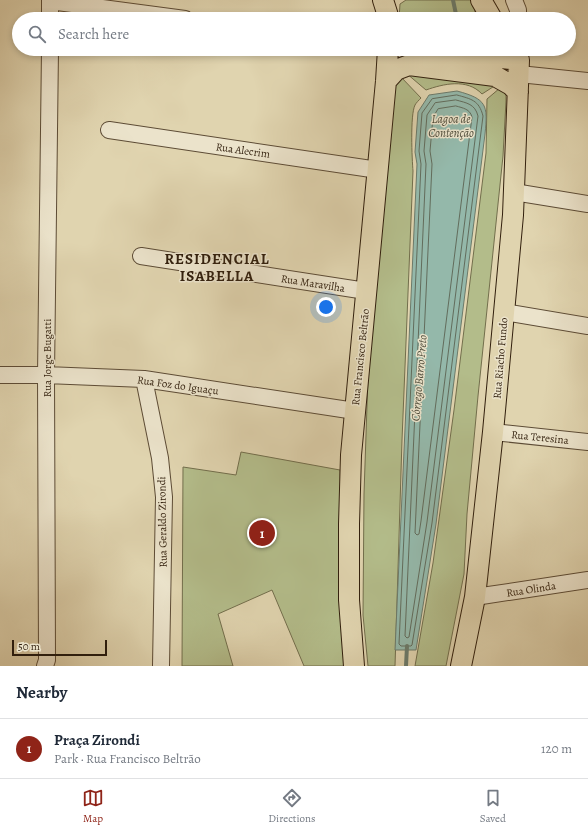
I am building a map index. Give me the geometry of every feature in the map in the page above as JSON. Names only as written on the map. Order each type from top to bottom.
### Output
[{"type":"main road","name":"Rua Francisco Beltrão","points":[[354,666],[349,600],[351,455],[388,56]]},
{"type":"main road","points":[[386,81],[396,70],[409,65],[495,76],[511,85],[517,65],[483,56]]},
{"type":"main road","name":"Rua Riacho Fundo","points":[[461,666],[475,598],[493,432],[514,192],[517,65]]},
{"type":"street","points":[[50,12],[50,0],[135,12]]},
{"type":"street","points":[[514,0],[518,12]]},
{"type":"street","name":"Rua Jorge Bugatti","points":[[45,666],[48,660],[46,375],[50,56]]},
{"type":"street","points":[[517,65],[588,81]]},
{"type":"street","name":"Rua Alecrim","points":[[109,130],[378,170]]},
{"type":"street","points":[[514,192],[588,204]]},
{"type":"street","name":"Rua Maravilha","points":[[141,256],[366,291]]},
{"type":"street","points":[[504,312],[588,326]]},
{"type":"street","name":"Rua Foz do Iguaçu","points":[[0,375],[46,375],[144,379],[355,411]]},
{"type":"street","name":"Rua Geraldo Zirondi","points":[[144,379],[160,458],[164,498],[161,666]]},
{"type":"street","name":"Rua Teresina","points":[[493,432],[588,442]]},
{"type":"street","name":"Rua Olinda","points":[[475,598],[588,580]]},
{"type":"green space","points":[[406,0],[472,0],[475,5],[475,12],[399,12],[400,4]]},
{"type":"green space","points":[[406,73],[496,85],[482,94],[476,89],[462,84],[447,84],[426,90]]},
{"type":"green space","points":[[401,77],[421,98],[415,105],[412,118],[413,171],[402,440],[395,666],[368,666],[363,615],[364,494],[368,376],[394,91],[397,82]]},
{"type":"green space","points":[[500,88],[506,95],[503,156],[478,396],[467,514],[464,574],[446,666],[415,666],[433,563],[454,410],[486,153],[487,99]]},
{"type":"green space","points":[[241,452],[340,470],[345,666],[304,666],[272,590],[218,614],[233,666],[182,666],[183,467],[236,475]]},
{"type":"water","name":"Lagoa de Contenção","points":[[457,91],[480,100],[486,116],[485,134],[436,524],[416,650],[395,650],[417,164],[415,152],[418,112],[429,95]]},
{"type":"waterway","points":[[453,0],[456,12]]},
{"type":"waterway","name":"Córrego Barro Preto","points":[[406,666],[407,646]]},
{"type":"place","name":"Praça Zirondi","points":[[262,533]]},
{"type":"district","name":"RESIDENCIAL ISABELLA","points":[[217,268]]}]
